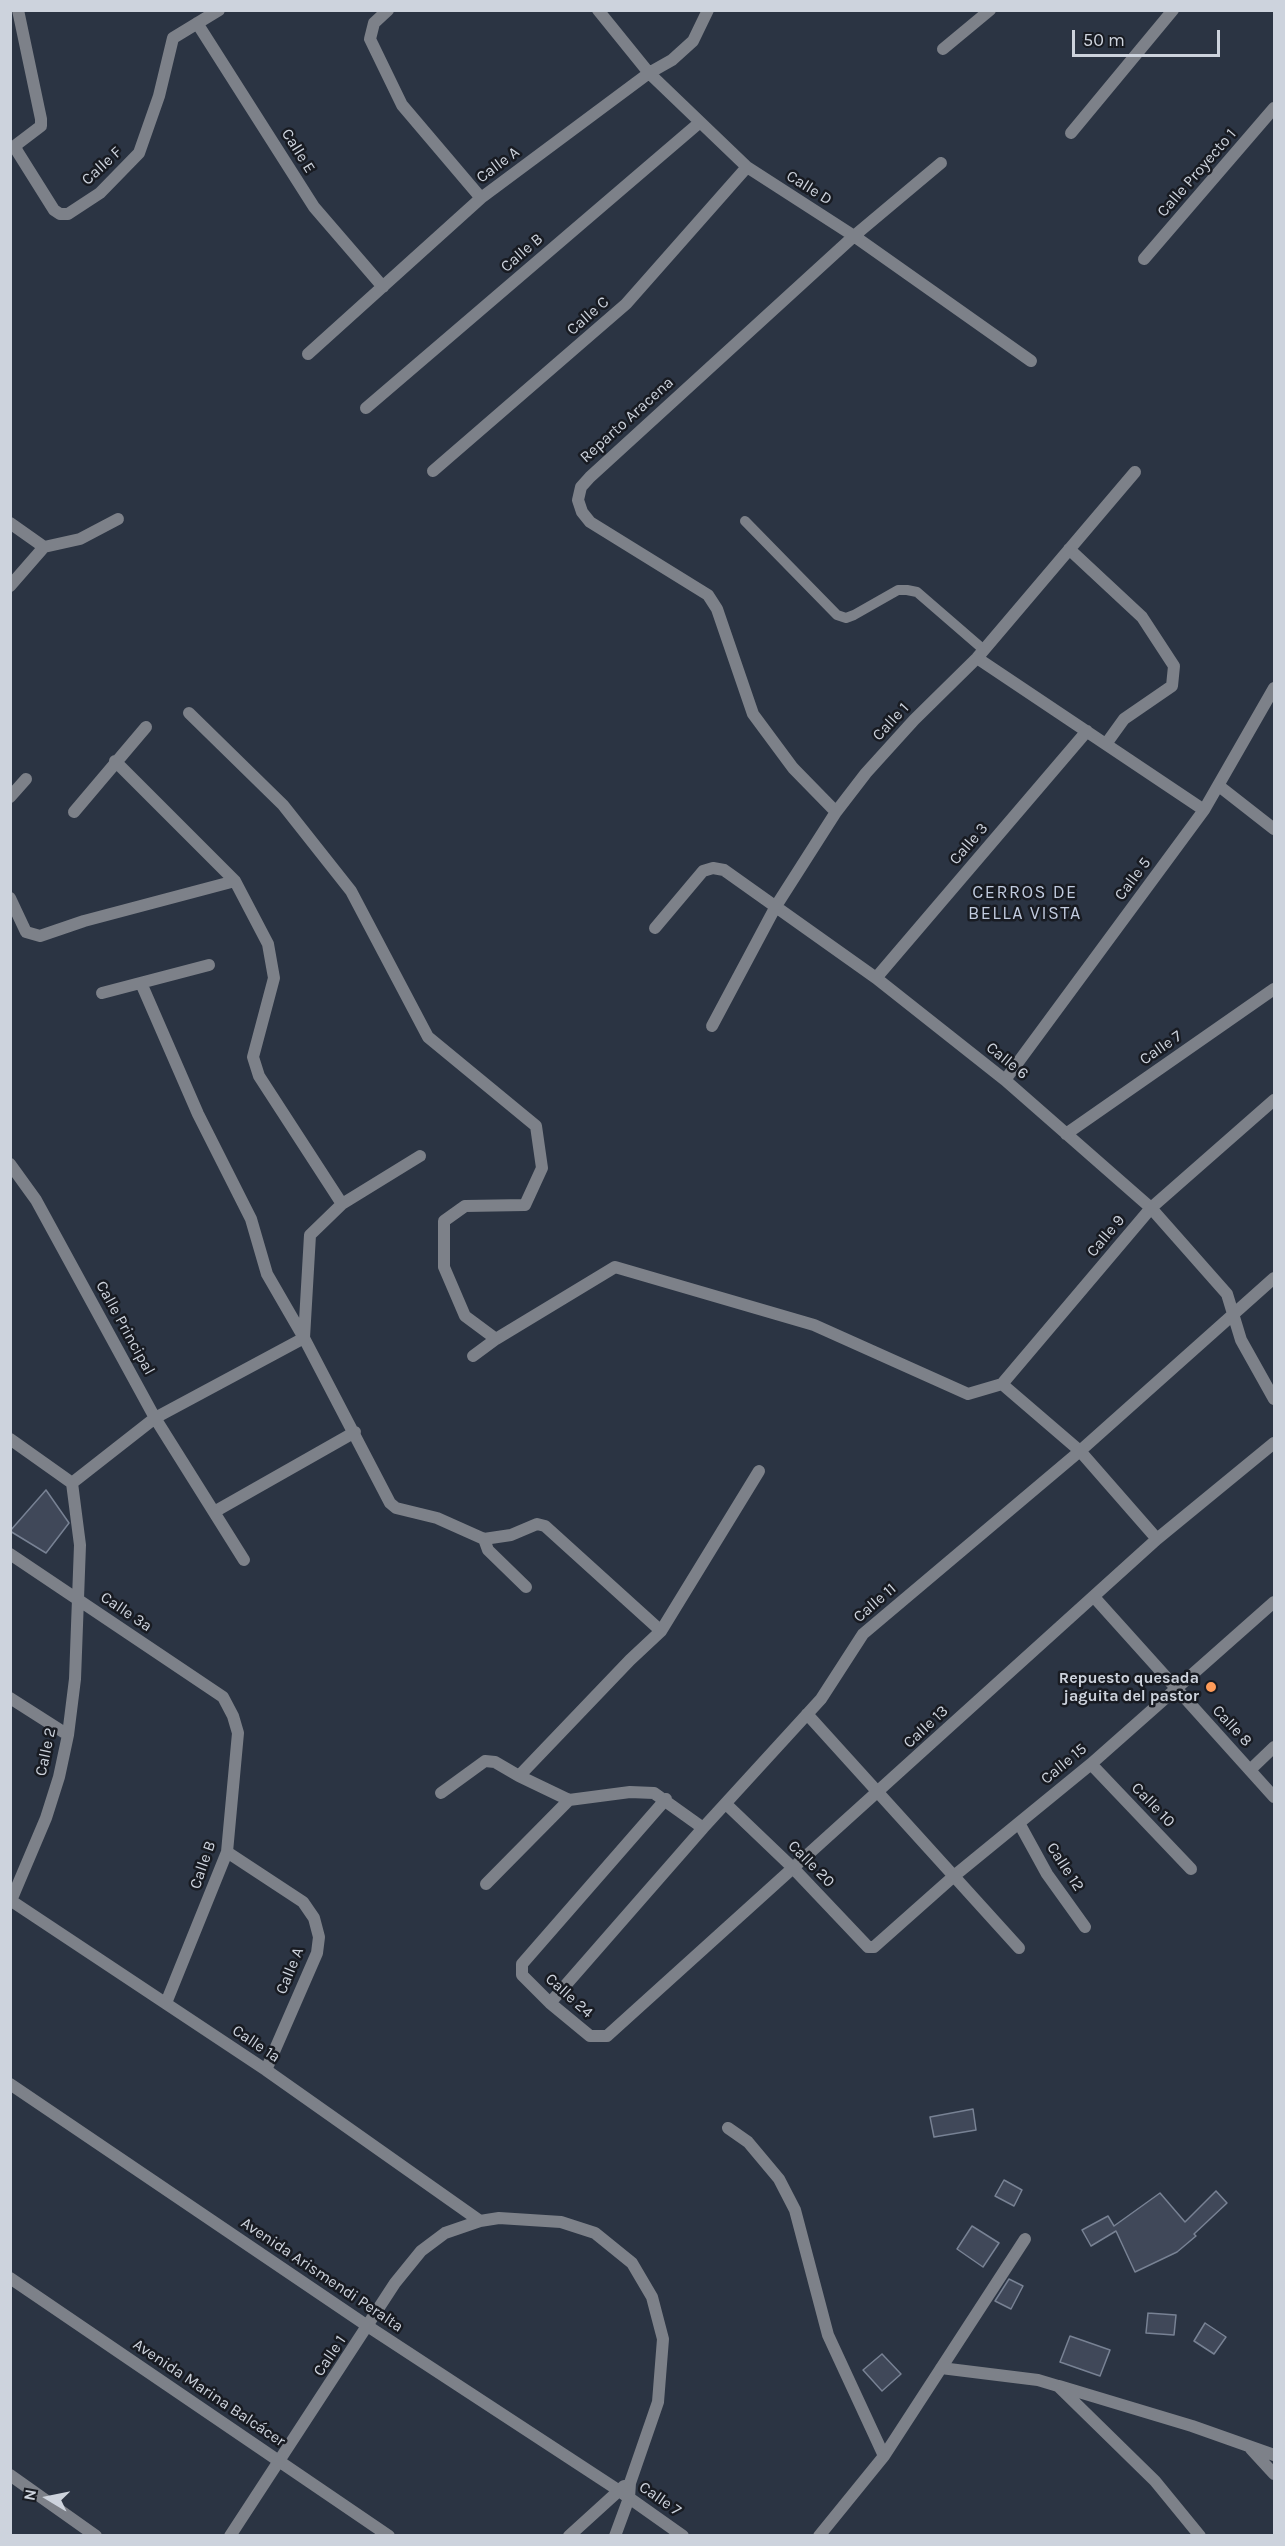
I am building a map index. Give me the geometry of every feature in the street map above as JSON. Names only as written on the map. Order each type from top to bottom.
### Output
[{"type":"street","name":"Calle F","points":[[18,10],[41,126],[22,138],[16,145],[17,151],[54,210],[60,214],[68,214],[100,194],[139,153],[159,96],[173,38],[219,10]]},
{"type":"street","points":[[388,10],[374,23],[370,39],[402,105],[481,198]]},
{"type":"street","name":"Calle D","points":[[598,10],[650,73],[699,123],[747,167],[854,236],[1031,361]]},
{"type":"street","name":"Calle A","points":[[308,354],[481,198],[650,73],[672,60],[693,41],[708,10]]},
{"type":"street","points":[[943,49],[990,10]]},
{"type":"street","points":[[1071,133],[1173,10]]},
{"type":"street","name":"Calle E","points":[[197,23],[314,207],[383,287]]},
{"type":"street","name":"Calle Proyecto 1","points":[[1144,259],[1275,108]]},
{"type":"street","name":"Calle B","points":[[366,408],[699,123]]},
{"type":"street","name":"Reparto Aracena","points":[[836,812],[793,768],[753,714],[717,609],[708,595],[590,522],[582,512],[579,500],[581,488],[590,477],[854,236],[940,163]]},
{"type":"street","name":"Calle C","points":[[433,471],[626,304],[747,167]]},
{"type":"street","name":"Calle 1","points":[[712,1026],[776,906],[836,812],[866,773],[914,720],[980,654],[1135,472]]},
{"type":"street","points":[[10,586],[44,547],[80,539],[118,519]]},
{"type":"street","points":[[10,523],[44,547]]},
{"type":"street","points":[[1070,549],[1142,617],[1174,666],[1172,686],[1124,719],[1106,744]]},
{"type":"street","points":[[980,654],[1087,731],[1204,810]]},
{"type":"street","name":"Calle 5","points":[[1005,1080],[1204,810],[1275,688]]},
{"type":"street","points":[[189,713],[283,805],[351,891],[428,1036],[536,1126],[542,1168],[525,1205],[465,1206],[444,1221],[444,1267],[465,1316],[496,1339]]},
{"type":"street","points":[[74,812],[115,760],[146,727]]},
{"type":"street","name":"Calle 3","points":[[876,978],[1087,731]]},
{"type":"street","points":[[115,760],[234,881],[268,944],[273,961],[273,986],[253,1057],[259,1076],[342,1204]]},
{"type":"street","points":[[10,797],[26,779]]},
{"type":"street","points":[[1220,786],[1275,828]]},
{"type":"street","name":"Calle 6","points":[[655,928],[703,871],[713,868],[724,870],[876,978],[1005,1080],[1151,1208],[1227,1294],[1235,1314],[1241,1340],[1275,1399]]},
{"type":"street","points":[[10,898],[26,932],[40,936],[84,921],[234,881]]},
{"type":"street","points":[[102,993],[209,965]]},
{"type":"street","points":[[141,982],[198,1114],[251,1220],[267,1274],[355,1432],[390,1503],[396,1508],[437,1518],[484,1539],[511,1535],[537,1524],[550,1529],[661,1631]]},
{"type":"street","name":"Calle 7","points":[[1066,1134],[1275,989]]},
{"type":"street","name":"Calle 9","points":[[1002,1384],[1151,1208],[1275,1100]]},
{"type":"street","points":[[304,1338],[310,1235],[342,1204],[420,1156]]},
{"type":"street","name":"Calle Principal","points":[[10,1164],[36,1200],[155,1418],[244,1560]]},
{"type":"street","points":[[473,1356],[496,1339],[615,1267],[814,1325],[968,1394],[1002,1384],[1080,1451],[1157,1539]]},
{"type":"street","name":"Calle 11","points":[[550,2003],[703,1828],[821,1699],[863,1634],[1080,1451],[1275,1278]]},
{"type":"street","points":[[10,1439],[72,1483],[155,1418],[304,1338]]},
{"type":"street","points":[[214,1512],[355,1432]]},
{"type":"street","name":"Calle 13","points":[[603,2037],[607,2036],[879,1793],[1157,1539],[1275,1443]]},
{"type":"street","points":[[519,1776],[622,1668],[661,1631],[759,1472]]},
{"type":"street","name":"Calle 2","points":[[11,1902],[46,1818],[59,1777],[68,1735],[80,1600],[80,1545],[72,1483]]},
{"type":"street","points":[[484,1539],[488,1550],[526,1587]]},
{"type":"street","name":"Calle 3a","points":[[10,1554],[223,1697]]},
{"type":"street","name":"Calle 8","points":[[1094,1597],[1275,1797]]},
{"type":"street","name":"Calle 15","points":[[871,1947],[1091,1764],[1275,1602]]},
{"type":"street","name":"Calle B","points":[[166,2003],[228,1852],[238,1733],[223,1697]]},
{"type":"street","points":[[10,1698],[68,1735]]},
{"type":"street","points":[[807,1714],[1019,1948]]},
{"type":"street","points":[[1250,1770],[1275,1748]]},
{"type":"street","points":[[441,1793],[485,1761],[495,1762],[569,1800],[630,1792],[654,1793],[666,1799],[703,1828]]},
{"type":"street","name":"Calle 10","points":[[1091,1764],[1191,1869]]},
{"type":"street","name":"Calle 24","points":[[603,2037],[590,2036],[550,2003],[522,1975],[520,1969],[666,1799]]},
{"type":"street","points":[[486,1884],[569,1800]]},
{"type":"street","name":"Calle 20","points":[[726,1804],[871,1947]]},
{"type":"street","name":"Calle 12","points":[[1019,1823],[1047,1874],[1085,1927]]},
{"type":"street","name":"Calle A","points":[[228,1852],[303,1902],[314,1918],[319,1937],[317,1953],[266,2070]]},
{"type":"street","name":"Calle 1a","points":[[11,1902],[266,2070],[480,2221]]},
{"type":"street","name":"Avenida Arismendi Peralta","points":[[10,2084],[369,2327],[618,2490]]},
{"type":"street","points":[[728,2128],[748,2142],[779,2179],[795,2210],[828,2335],[884,2456]]},
{"type":"street","name":"Calle 1","points":[[230,2535],[369,2327],[395,2283],[421,2251],[445,2233],[480,2221],[499,2218],[561,2222],[595,2233],[632,2263],[652,2297],[663,2339],[658,2403],[630,2483],[629,2498],[615,2535]]},
{"type":"street","points":[[819,2535],[884,2456],[1025,2239]]},
{"type":"street","name":"Avenida Marina Balcácer","points":[[10,2278],[389,2535]]},
{"type":"street","points":[[941,2368],[1038,2380],[1275,2455]]},
{"type":"street","points":[[1058,2386],[1155,2481],[1200,2535]]},
{"type":"street","points":[[1246,2444],[1275,2474]]},
{"type":"street","points":[[10,2475],[96,2535]]},
{"type":"street","points":[[569,2535],[618,2490],[630,2483]]},
{"type":"street","name":"Calle 7","points":[[618,2490],[683,2535]]},
{"type":"lane","points":[[745,521],[837,615],[846,618],[854,615],[898,590],[917,592],[980,654]]},
{"type":"building","points":[[46,1490],[69,1523],[46,1553],[10,1531]]},
{"type":"building","points":[[973,2109],[976,2130],[934,2137],[930,2117]]},
{"type":"building","points":[[1004,2180],[1022,2190],[1014,2206],[995,2196]]},
{"type":"building","points":[[1216,2191],[1227,2203],[1194,2234],[1196,2236],[1177,2252],[1135,2272],[1116,2231],[1091,2246],[1082,2230],[1108,2216],[1114,2226],[1160,2193],[1185,2222]]},
{"type":"building","points":[[972,2226],[999,2243],[983,2267],[957,2249]]},
{"type":"building","points":[[1009,2279],[1023,2286],[1011,2309],[995,2301]]},
{"type":"building","points":[[1148,2313],[1176,2315],[1174,2335],[1146,2333]]},
{"type":"building","points":[[1205,2323],[1226,2337],[1214,2354],[1194,2341]]},
{"type":"building","points":[[1070,2336],[1110,2350],[1100,2376],[1060,2362]]},
{"type":"building","points":[[882,2354],[901,2374],[882,2391],[863,2370]]},
{"type":"place","name":"Repuesto quesada jaguita del pastor","points":[[1211,1687]]},
{"type":"district","name":"CERROS DE BELLA VISTA","points":[[1025,903]]}]
